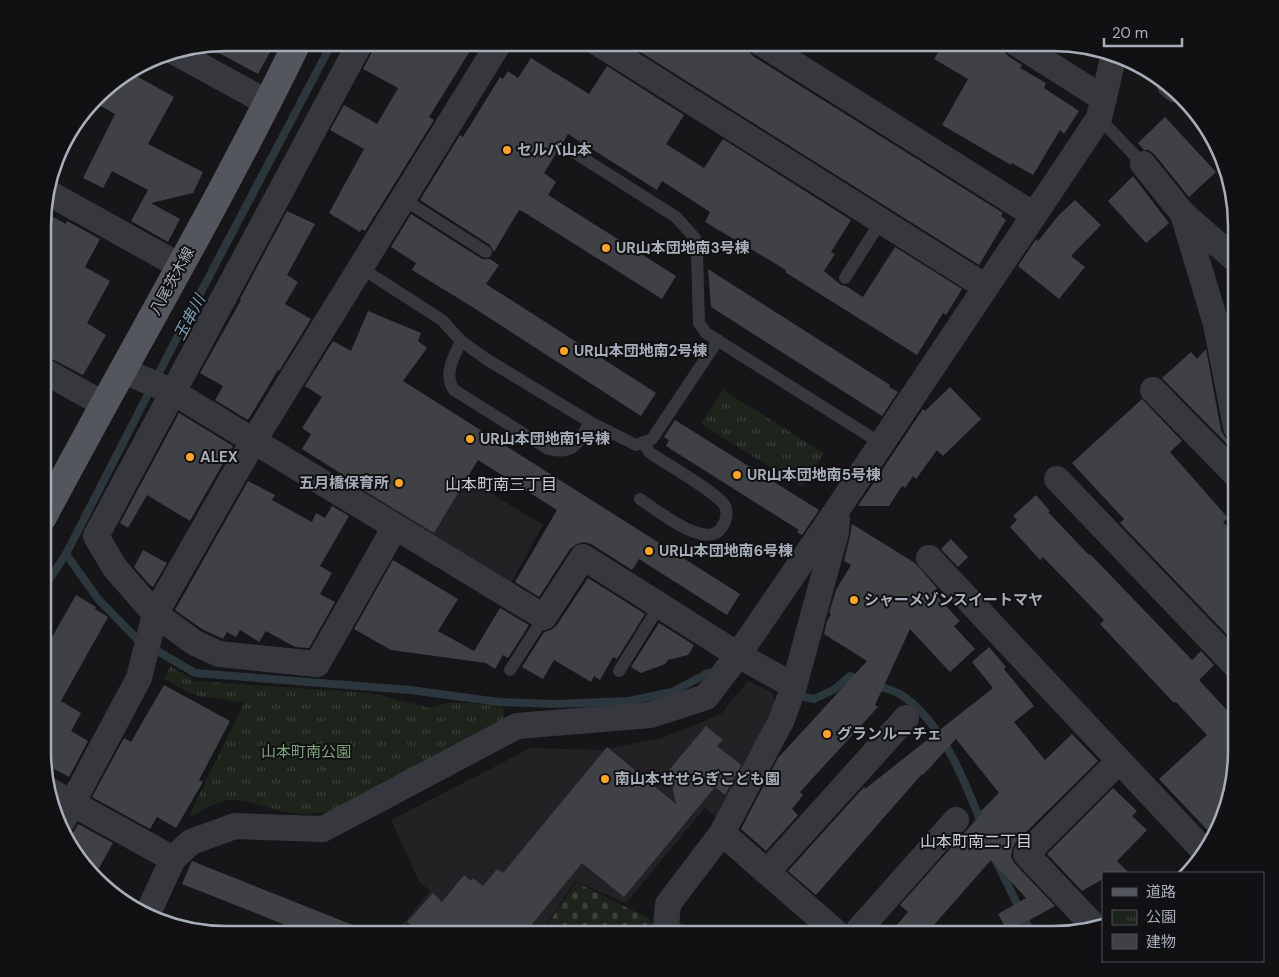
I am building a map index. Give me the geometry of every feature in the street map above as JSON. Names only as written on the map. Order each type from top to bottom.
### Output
[{"type":"main road","name":"八尾茨木線","points":[[52,503],[103,404],[150,383],[180,266],[268,103],[292,52]]},
{"type":"street","points":[[354,52],[150,383],[96,536],[115,568],[155,614],[195,643],[219,654],[317,664],[395,527]]},
{"type":"street","points":[[65,818],[140,678],[155,614],[253,442],[494,52]]},
{"type":"street","points":[[612,52],[986,287]]},
{"type":"street","points":[[775,52],[1034,214]]},
{"type":"street","points":[[1028,52],[1102,109]]},
{"type":"street","points":[[184,57],[268,103]]},
{"type":"street","points":[[150,908],[173,859],[192,842],[235,826],[323,829],[516,726],[650,715],[706,698],[738,655],[882,444],[1102,109],[1112,62]]},
{"type":"street","points":[[1143,164],[1183,214],[1228,253]]},
{"type":"street","points":[[54,196],[180,266]]},
{"type":"street","points":[[1183,214],[1216,324],[1228,384]]},
{"type":"street","points":[[51,375],[103,404]]},
{"type":"street","points":[[150,383],[253,442],[544,617],[583,557],[738,655],[794,686]]},
{"type":"street","points":[[1153,390],[1228,465]]},
{"type":"street","points":[[1057,479],[1227,657]]},
{"type":"street","points":[[666,926],[668,904],[722,833],[782,719],[794,686],[836,532],[837,510]]},
{"type":"street","points":[[929,558],[1199,846]]},
{"type":"street","points":[[767,872],[906,718]]},
{"type":"street","points":[[1090,922],[1026,854],[1119,760]]},
{"type":"street","points":[[57,795],[173,859]]},
{"type":"street","points":[[862,926],[956,820]]},
{"type":"street","points":[[722,833],[829,926]]},
{"type":"lane","points":[[1102,109],[1143,164]]},
{"type":"lane","points":[[575,153],[676,217],[695,238],[699,323],[706,333],[882,444]]},
{"type":"lane","points":[[403,199],[486,252]]},
{"type":"lane","points":[[845,278],[881,221]]},
{"type":"lane","points":[[361,268],[442,320],[461,341],[486,358],[590,422],[636,445],[652,438],[718,340]]},
{"type":"lane","points":[[461,341],[449,370],[449,382],[454,390],[548,449],[562,452],[571,448],[578,443],[590,422]]},
{"type":"lane","points":[[640,499],[693,533],[707,536],[720,531],[726,521],[725,506],[716,496],[650,453],[643,442]]},
{"type":"lane","points":[[619,671],[660,606]]},
{"type":"lane","points":[[510,670],[544,617]]},
{"type":"shaded area","points":[[375,423],[543,525],[508,588],[333,479]]},
{"type":"shaded area","name":"南山本せせらぎこども園","points":[[748,681],[772,692],[776,703],[719,819],[705,808],[626,903],[575,881],[546,925],[401,925],[430,891],[419,881],[391,820],[531,748],[600,750],[662,738],[721,714]]},
{"type":"green space","points":[[723,390],[824,453],[802,487],[701,424]]},
{"type":"green space","name":"山本町南公園","points":[[170,666],[196,681],[370,693],[430,708],[448,703],[473,703],[503,707],[505,722],[335,810],[297,814],[247,801],[231,800],[214,804],[188,818],[244,703],[194,695],[164,679]]},
{"type":"green space","points":[[576,882],[648,918],[656,926],[547,925]]},
{"type":"building","points":[[217,52],[270,52],[258,74]]},
{"type":"building","points":[[372,52],[469,52],[429,117],[434,120],[365,231],[362,229],[360,232],[329,213],[364,149],[330,130],[344,105],[377,124],[398,88],[363,69]]},
{"type":"building","points":[[640,52],[750,52],[753,56],[1003,213],[1001,216],[1006,220],[979,265]]},
{"type":"building","points":[[938,52],[1004,52],[1022,65],[1020,68],[1046,83],[1044,88],[1079,111],[1064,134],[1060,130],[1033,175],[1012,163],[1011,165],[942,125],[968,79],[934,59]]},
{"type":"building","points":[[531,58],[589,94],[607,66],[684,115],[666,144],[704,168],[723,139],[851,220],[831,252],[835,254],[824,271],[841,285],[846,286],[863,297],[895,247],[962,289],[946,315],[943,313],[917,355],[785,272],[786,270],[705,222],[710,212],[662,181],[657,190],[568,134],[544,173],[556,182],[548,195],[676,276],[662,299],[519,210],[494,252],[490,245],[420,200],[460,135],[463,137],[500,77],[503,79],[508,71],[518,78]]},
{"type":"building","points":[[137,76],[174,97],[148,144],[203,172],[193,193],[151,203],[180,219],[168,242],[131,221],[148,190],[112,171],[103,188],[83,178],[115,114],[100,106],[111,95]]},
{"type":"building","points":[[1165,117],[1216,172],[1189,197],[1155,155],[1149,150],[1144,150],[1138,143]]},
{"type":"building","points":[[1133,176],[1169,223],[1146,243],[1108,201]]},
{"type":"building","points":[[1075,200],[1101,225],[1071,256],[1085,267],[1059,299],[1018,266],[1036,239],[1038,241],[1059,215]]},
{"type":"building","points":[[287,211],[315,224],[287,275],[298,282],[285,304],[311,319],[248,420],[215,400],[223,386],[200,373],[241,300]]},
{"type":"building","points":[[411,214],[482,259],[490,259],[499,265],[486,284],[656,393],[641,416],[412,270],[416,263],[391,247]]},
{"type":"building","points":[[52,216],[66,224],[67,221],[100,239],[85,267],[110,281],[87,323],[106,335],[83,375],[51,359]]},
{"type":"building","points":[[708,269],[890,385],[889,387],[898,392],[882,416],[711,307]]},
{"type":"building","points":[[368,311],[421,333],[418,341],[427,348],[403,381],[740,594],[727,615],[639,559],[632,570],[591,544],[584,542],[570,549],[539,597],[515,582],[557,510],[478,460],[434,533],[347,480],[348,478],[302,449],[311,434],[302,428],[322,397],[305,386],[333,341],[351,351]]},
{"type":"building","points":[[1206,349],[1221,430],[1228,438],[1228,445],[1162,378],[1191,352],[1197,359]]},
{"type":"building","points":[[950,387],[981,419],[943,456],[937,450],[916,479],[913,476],[905,488],[902,486],[889,506],[858,506],[923,409],[925,411]]},
{"type":"building","points":[[1142,399],[1182,441],[1170,452],[1227,517],[1223,522],[1227,527],[1227,635],[1120,523],[1124,519],[1072,463]]},
{"type":"building","name":"ALEX","points":[[179,413],[233,446],[190,521],[147,495],[128,528],[120,523]]},
{"type":"building","name":"UR山本団地南5号棟","points":[[675,420],[819,510],[802,535],[797,532],[799,530],[666,446],[669,440],[664,437]]},
{"type":"building","points":[[248,481],[275,495],[272,500],[312,522],[316,513],[325,518],[332,506],[349,516],[320,566],[332,573],[320,594],[335,602],[309,648],[295,647],[266,631],[259,642],[240,630],[236,637],[227,632],[223,639],[202,629],[175,610]]},
{"type":"building","points":[[1036,495],[1050,511],[1048,512],[1192,660],[1201,651],[1214,665],[1199,680],[1227,710],[1227,762],[1224,785],[1218,807],[1208,830],[1159,779],[1207,735],[1176,702],[1174,703],[1100,624],[1104,620],[1043,557],[1040,560],[1010,527],[1017,520],[1013,516]]},
{"type":"building","points":[[852,524],[915,563],[937,588],[933,592],[960,621],[954,626],[975,649],[950,672],[910,629],[875,705],[878,707],[800,792],[803,795],[792,809],[798,815],[766,851],[741,829],[778,758],[867,661],[824,634],[836,590],[851,565],[844,561]]},
{"type":"building","points":[[951,539],[968,557],[958,567],[941,549]]},
{"type":"building","points":[[143,550],[167,563],[153,587],[134,567]]},
{"type":"building","points":[[393,560],[458,599],[438,631],[474,651],[500,608],[529,625],[508,658],[503,655],[495,669],[486,663],[391,650],[354,629]]},
{"type":"building","points":[[588,578],[645,614],[617,659],[613,657],[600,680],[594,676],[591,682],[554,660],[543,679],[522,667],[544,632],[551,630],[557,625]]},
{"type":"building","points":[[76,595],[108,617],[61,701],[81,713],[71,731],[88,741],[69,777],[53,768],[52,762],[52,638]]},
{"type":"building","points":[[659,623],[694,645],[688,655],[668,660],[665,664],[641,673],[631,667]]},
{"type":"building","points":[[989,647],[1006,667],[1004,669],[1034,706],[1014,722],[1045,760],[1072,734],[1098,761],[1015,843],[1012,850],[1011,857],[1015,864],[1055,906],[1019,926],[1005,926],[998,914],[1026,898],[991,860],[933,926],[896,926],[908,912],[900,905],[982,813],[980,812],[999,793],[956,739],[922,774],[816,895],[788,871],[864,787],[865,789],[993,688],[972,662]]},
{"type":"building","points":[[164,685],[230,721],[199,780],[203,782],[176,828],[157,817],[150,829],[92,797],[124,738],[131,742]]},
{"type":"building","points":[[706,726],[723,740],[717,746],[741,765],[725,795],[715,787],[624,897],[582,863],[531,925],[411,925],[407,922],[433,893],[442,902],[464,875],[471,881],[473,878],[483,886],[497,869],[503,873],[607,747],[676,804],[669,770]]},
{"type":"building","points":[[1113,788],[1137,811],[1132,816],[1147,830],[1117,861],[1128,872],[1102,872],[1102,880],[1082,891],[1047,854]]},
{"type":"building","points":[[78,824],[113,843],[98,869],[87,857],[73,833]]},
{"type":"building","points":[[192,861],[353,925],[286,925],[182,884]]},
{"type":"waterway","name":"玉串川","points":[[52,576],[66,554],[327,52]]},
{"type":"waterway","points":[[66,554],[98,599],[137,639],[195,673],[410,690],[499,702],[556,704],[629,701],[672,692],[708,673],[717,673]]},
{"type":"waterway","points":[[796,695],[814,699],[835,689],[850,676],[861,680]]},
{"type":"waterway","points":[[875,685],[900,694],[915,705],[928,719],[950,753],[982,825]]},
{"type":"waterway","points":[[995,859],[1028,926]]},
{"type":"place","name":"セルバ山本","points":[[507,150]]},
{"type":"place","name":"UR山本団地南3号棟","points":[[606,248]]},
{"type":"place","name":"UR山本団地南2号棟","points":[[564,351]]},
{"type":"place","name":"UR山本団地南1号棟","points":[[470,439]]},
{"type":"place","name":"ALEX","points":[[190,457]]},
{"type":"place","name":"UR山本団地南5号棟","points":[[737,475]]},
{"type":"place","name":"五月橋保育所","points":[[399,483]]},
{"type":"place","name":"UR山本団地南6号棟","points":[[649,551]]},
{"type":"place","name":"シャーメゾンスイートマヤ","points":[[854,600]]},
{"type":"place","name":"グランルーチェ","points":[[827,734]]},
{"type":"place","name":"南山本せせらぎこども園","points":[[605,779]]},
{"type":"district","name":"山本町南三丁目","points":[[501,484]]},
{"type":"district","name":"山本町南二丁目","points":[[976,841]]}]
